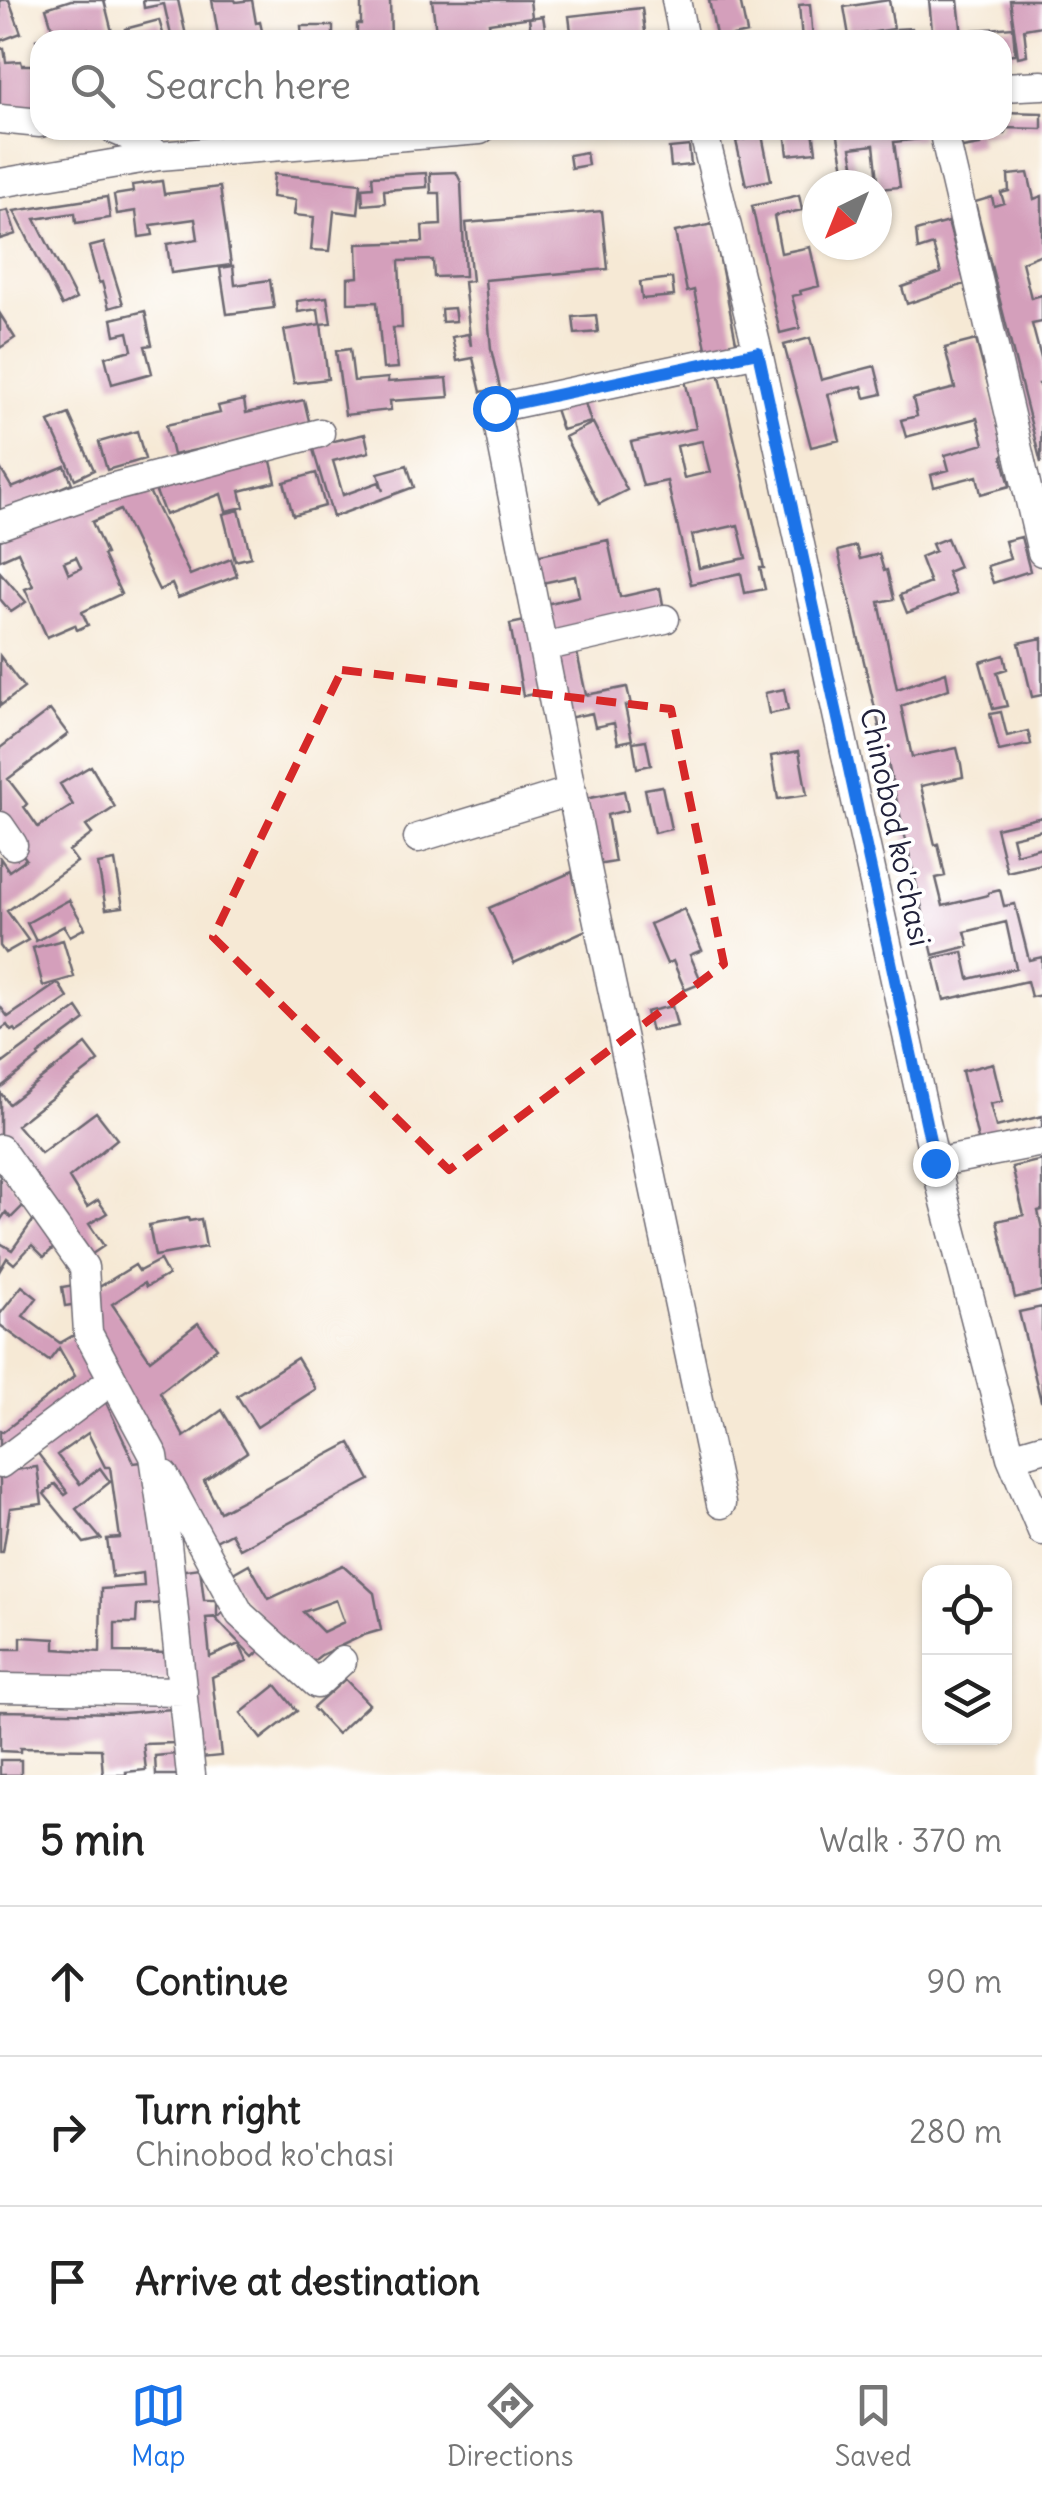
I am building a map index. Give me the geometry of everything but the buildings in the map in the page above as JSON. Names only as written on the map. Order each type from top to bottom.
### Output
[{"type":"street","points":[[676,0],[682,30]]},
{"type":"street","points":[[1012,86],[1042,85]]},
{"type":"street","points":[[0,119],[30,122]]},
{"type":"street","points":[[137,140],[159,156]]},
{"type":"street","points":[[0,183],[159,156],[357,140]]},
{"type":"street","name":"Chinobod ko'chasi","points":[[705,140],[758,352],[935,1163],[1011,1457],[1042,1531]]},
{"type":"street","points":[[945,140],[1042,552]]},
{"type":"street","points":[[721,1504],[495,408],[758,352]]},
{"type":"street","points":[[0,525],[95,492],[320,434]]},
{"type":"street","points":[[543,647],[665,619]]},
{"type":"street","points":[[418,838],[572,791]]},
{"type":"street","points":[[935,1163],[1042,1142]]},
{"type":"street","points":[[0,1148],[84,1267],[88,1333],[240,1614],[316,1684],[342,1661]]},
{"type":"street","points":[[0,1464],[112,1380]]},
{"type":"street","points":[[1011,1457],[1042,1448]]},
{"type":"street","points":[[154,1456],[168,1544],[191,1775]]},
{"type":"street","points":[[0,1688],[183,1691]]},
{"type":"highlighted area","points":[[342,670],[671,709],[724,964],[449,1170],[213,937]]},
{"type":"route","points":[[495,408],[758,352],[935,1163]]}]
